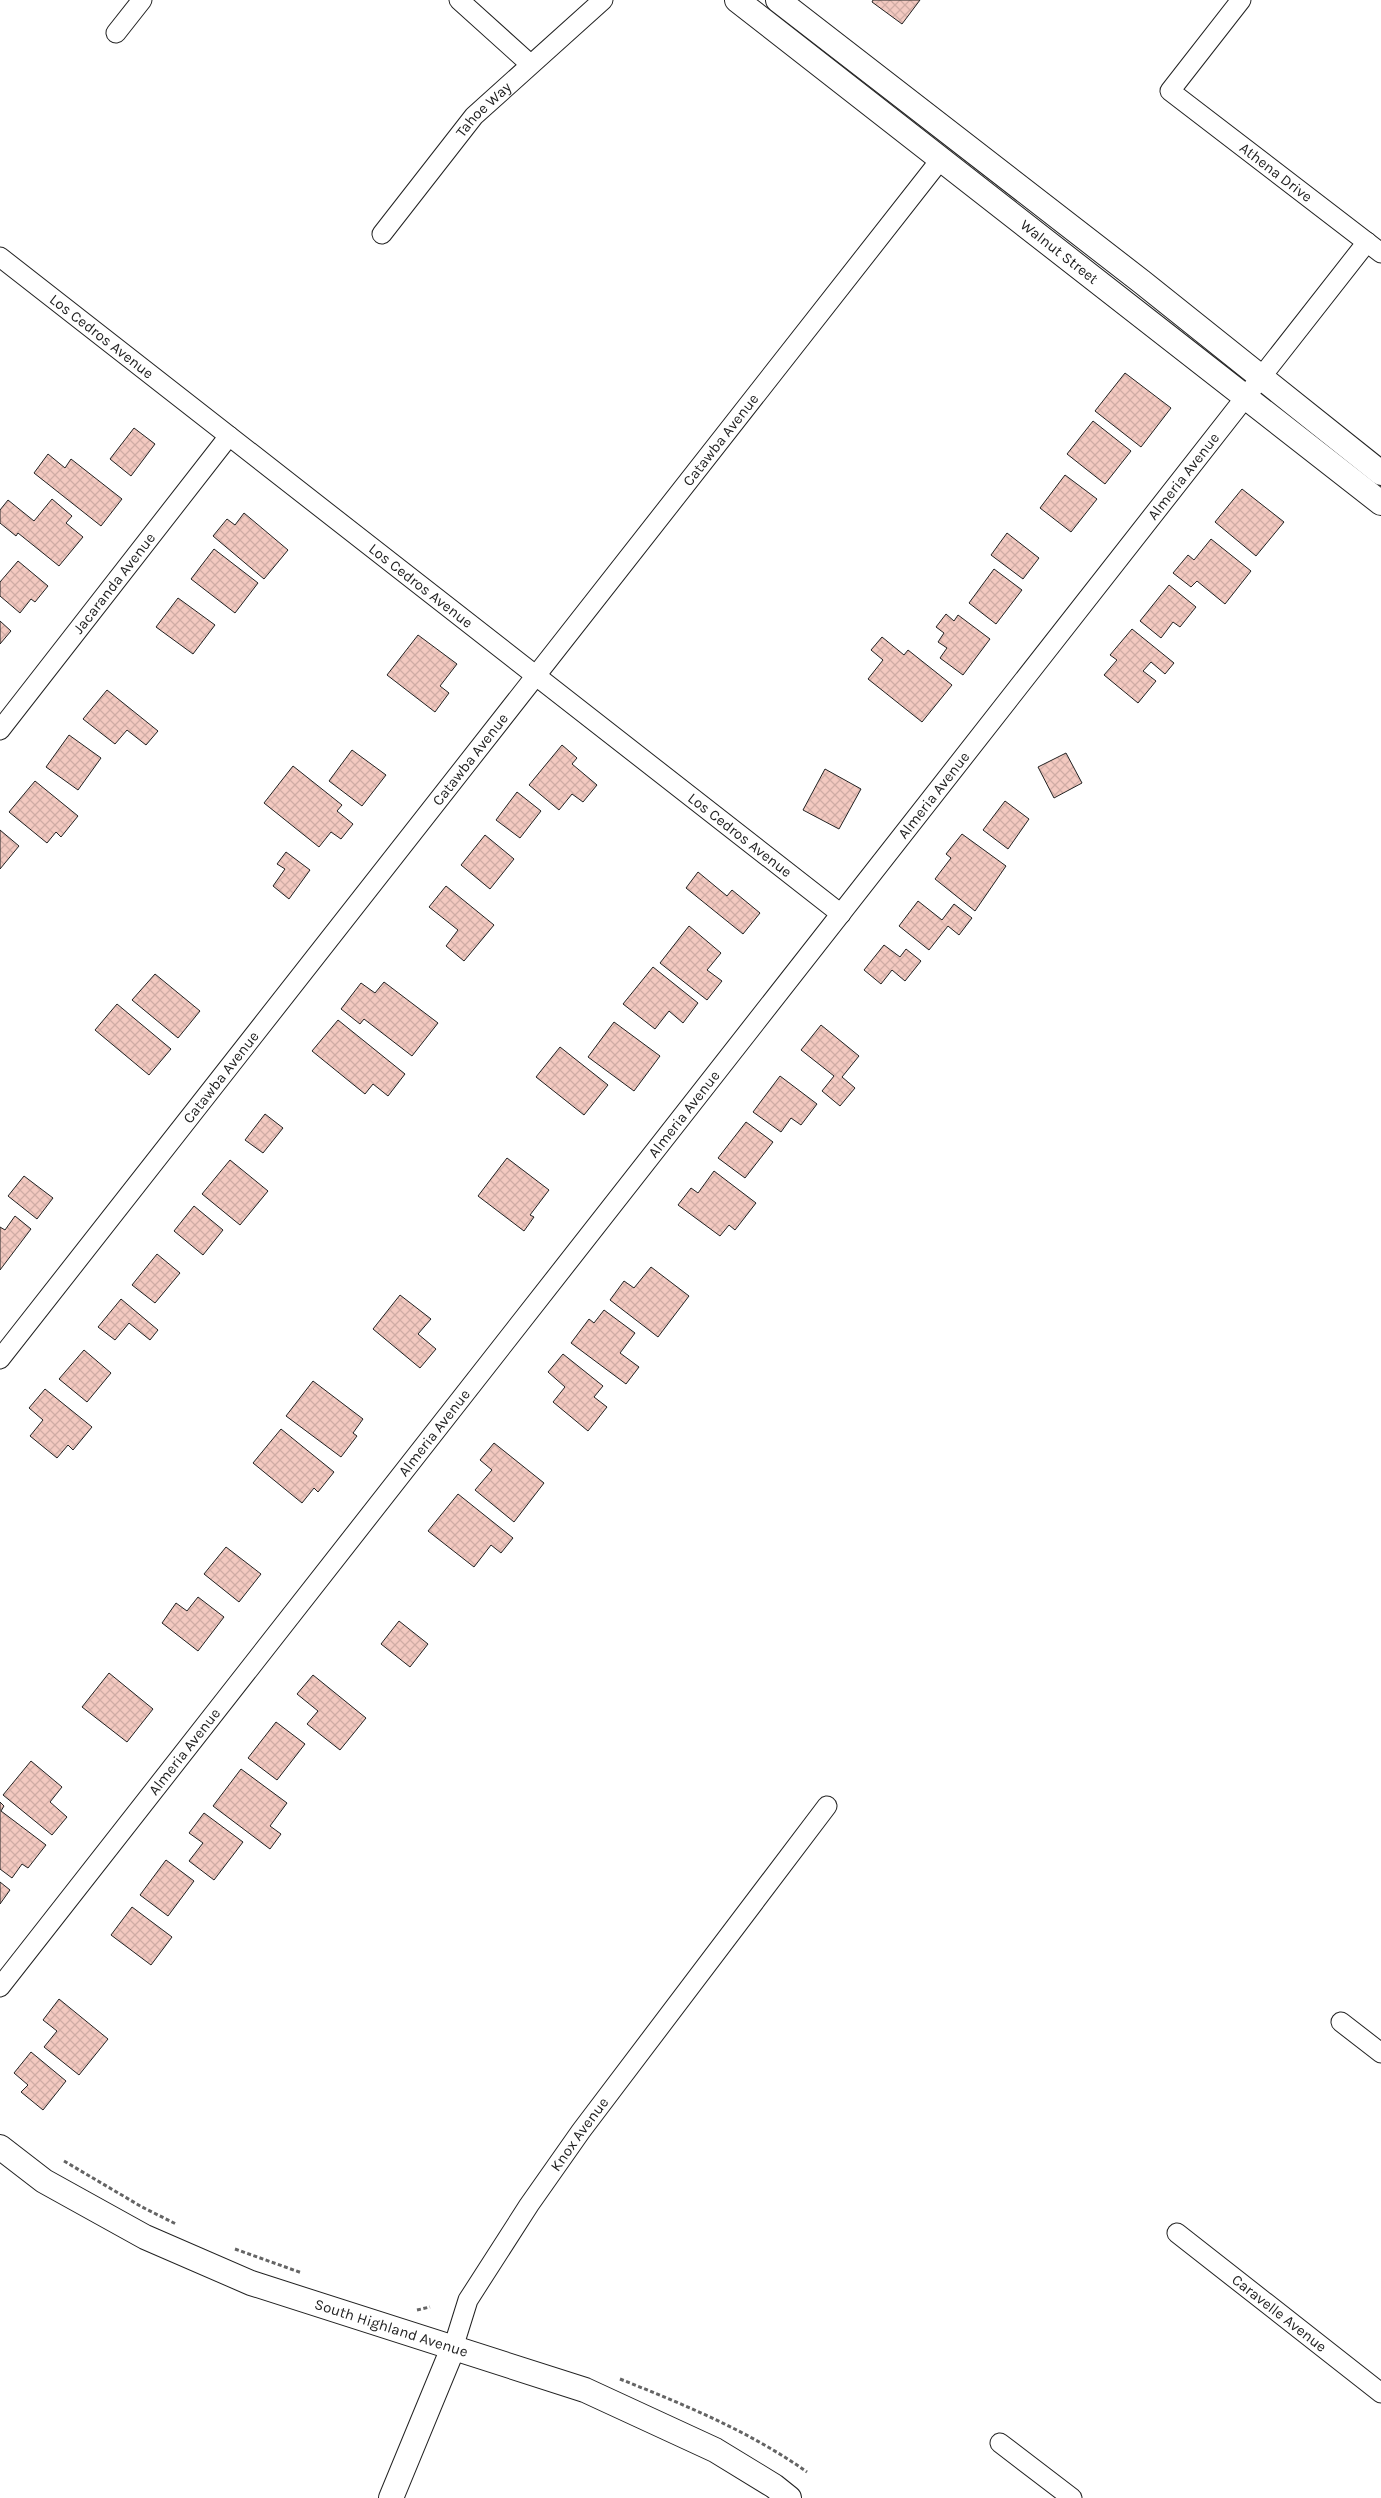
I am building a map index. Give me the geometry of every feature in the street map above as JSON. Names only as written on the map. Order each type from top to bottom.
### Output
[{"type":"street","points":[[116,33],[142,0]]},
{"type":"street","points":[[459,0],[530,64]]},
{"type":"street","name":"Tahoe Way","points":[[382,234],[474,116],[603,0]]},
{"type":"street","name":"Walnut Street","points":[[737,0],[1381,503]]},
{"type":"street","name":"Walnut Street","points":[[778,0],[1142,282],[1381,473]]},
{"type":"street","name":"Athena Drive","points":[[1241,0],[1170,91],[1374,247]]},
{"type":"street","name":"Catawba Avenue","points":[[0,1359],[941,159]]},
{"type":"street","name":"Almeria Avenue","points":[[0,1987],[1260,378],[1374,247]]},
{"type":"street","name":"Los Cedros Avenue","points":[[0,257],[841,914]]},
{"type":"street","name":"Jacaranda Avenue","points":[[0,730],[229,436]]},
{"type":"street","name":"Knox Avenue","points":[[390,2498],[453,2348],[468,2300],[529,2205],[587,2123],[828,1806]]},
{"type":"street","points":[[1341,2022],[1381,2053]]},
{"type":"street","name":"South Highland Avenue","points":[[0,2147],[44,2181],[145,2237],[251,2283],[585,2390],[715,2450],[774,2486],[789,2498]]},
{"type":"street","name":"Caravelle Avenue","points":[[1177,2233],[1381,2393]]},
{"type":"street","points":[[1000,2443],[1072,2498]]},
{"type":"path","points":[[64,2161],[142,2207],[177,2224]]},
{"type":"path","points":[[230,2247],[308,2276]]},
{"type":"path","points":[[411,2308],[420,2311],[430,2307]]},
{"type":"building","points":[[873,0],[920,0],[902,24],[872,2]]},
{"type":"building","points":[[1125,373],[1171,408],[1141,447],[1095,411]]},
{"type":"building","points":[[1093,421],[1131,451],[1105,484],[1067,454]]},
{"type":"building","points":[[134,428],[155,444],[131,476],[110,459]]},
{"type":"building","points":[[48,454],[65,468],[71,459],[122,499],[101,526],[34,473]]},
{"type":"building","points":[[1065,475],[1097,499],[1071,532],[1040,508]]},
{"type":"building","points":[[1242,489],[1284,522],[1256,556],[1215,522]]},
{"type":"building","points":[[52,499],[72,516],[66,523],[83,537],[59,566],[18,533],[16,536],[0,523],[0,510],[8,500],[34,521]]},
{"type":"building","points":[[244,513],[288,550],[264,579],[213,536],[227,519],[235,525]]},
{"type":"building","points":[[1007,533],[1039,558],[1023,579],[991,555]]},
{"type":"building","points":[[1211,539],[1251,571],[1225,604],[1197,581],[1191,587],[1173,573],[1188,555],[1194,560]]},
{"type":"building","points":[[214,549],[258,583],[235,613],[191,579]]},
{"type":"building","points":[[18,561],[48,586],[35,602],[31,599],[20,613],[0,596],[0,582]]},
{"type":"building","points":[[994,569],[1022,590],[996,624],[969,603]]},
{"type":"building","points":[[1169,585],[1196,607],[1180,627],[1173,622],[1161,638],[1140,621]]},
{"type":"building","points":[[178,598],[215,625],[193,654],[156,627]]},
{"type":"building","points":[[946,614],[954,621],[958,615],[990,639],[963,675],[940,658],[947,648],[938,642],[944,633],[936,627]]},
{"type":"building","points":[[0,621],[11,631],[0,644]]},
{"type":"building","points":[[1132,629],[1174,663],[1165,674],[1151,662],[1143,671],[1156,681],[1138,703],[1104,675],[1117,660],[1110,655]]},
{"type":"building","points":[[418,635],[457,664],[440,686],[449,693],[435,712],[387,675]]},
{"type":"building","points":[[882,637],[904,655],[908,650],[952,685],[922,722],[868,679],[883,660],[871,650]]},
{"type":"building","points":[[107,690],[158,731],[146,745],[127,730],[115,744],[83,719]]},
{"type":"building","points":[[69,735],[101,758],[78,790],[46,767]]},
{"type":"building","points":[[562,745],[577,758],[572,764],[597,785],[583,802],[572,794],[559,810],[529,785]]},
{"type":"building","points":[[352,750],[386,775],[362,806],[329,781]]},
{"type":"building","points":[[1066,753],[1082,783],[1054,798],[1038,767]]},
{"type":"building","points":[[293,766],[342,805],[337,811],[353,824],[341,839],[331,832],[319,847],[264,803]]},
{"type":"building","points":[[825,769],[861,789],[839,829],[803,810]]},
{"type":"building","points":[[35,781],[78,816],[61,837],[56,832],[47,843],[9,812]]},
{"type":"building","points":[[517,792],[541,811],[520,838],[496,820]]},
{"type":"building","points":[[1005,801],[1029,819],[1008,849],[983,830]]},
{"type":"building","points":[[0,830],[19,846],[0,869]]},
{"type":"building","points":[[962,834],[1006,866],[975,911],[935,879],[951,858],[946,854]]},
{"type":"building","points":[[485,835],[514,859],[490,889],[461,865]]},
{"type":"building","points":[[286,852],[310,870],[289,899],[273,886],[285,869],[277,864]]},
{"type":"building","points":[[698,872],[727,896],[732,890],[760,913],[743,934],[686,888]]},
{"type":"building","points":[[446,886],[494,925],[464,961],[446,946],[458,930],[429,907]]},
{"type":"building","points":[[918,901],[942,920],[954,904],[972,918],[959,935],[948,926],[929,950],[899,926]]},
{"type":"building","points":[[689,926],[721,953],[707,970],[722,981],[707,1000],[660,963]]},
{"type":"building","points":[[884,945],[900,957],[906,949],[921,961],[905,981],[892,970],[881,984],[864,970]]},
{"type":"building","points":[[653,967],[698,1003],[683,1023],[669,1011],[655,1029],[623,1004]]},
{"type":"building","points":[[155,974],[200,1011],[178,1038],[132,1000]]},
{"type":"building","points":[[384,982],[438,1023],[412,1056],[364,1019],[360,1024],[341,1009],[361,983],[375,993]]},
{"type":"building","points":[[117,1004],[171,1049],[149,1075],[95,1030]]},
{"type":"building","points":[[338,1020],[405,1074],[388,1096],[373,1084],[365,1094],[312,1051]]},
{"type":"building","points":[[614,1022],[660,1056],[634,1091],[588,1057]]},
{"type":"building","points":[[821,1025],[859,1056],[842,1077],[855,1088],[840,1106],[822,1091],[834,1076],[801,1050]]},
{"type":"building","points":[[560,1047],[608,1085],[584,1115],[536,1077]]},
{"type":"building","points":[[780,1076],[817,1104],[801,1125],[791,1118],[781,1132],[753,1112]]},
{"type":"building","points":[[265,1114],[283,1128],[263,1153],[245,1140]]},
{"type":"building","points":[[746,1122],[773,1142],[745,1178],[718,1158]]},
{"type":"building","points":[[507,1158],[549,1190],[530,1215],[534,1217],[524,1231],[478,1196]]},
{"type":"building","points":[[230,1160],[268,1191],[240,1225],[202,1194]]},
{"type":"building","points":[[714,1171],[756,1203],[735,1230],[729,1225],[720,1236],[678,1205],[691,1188],[698,1193]]},
{"type":"building","points":[[24,1176],[53,1198],[37,1219],[8,1196]]},
{"type":"building","points":[[194,1206],[223,1230],[203,1255],[174,1231]]},
{"type":"building","points":[[15,1216],[31,1229],[0,1270],[0,1227],[5,1230]]},
{"type":"building","points":[[157,1254],[180,1273],[155,1303],[132,1285]]},
{"type":"building","points":[[651,1267],[689,1296],[658,1337],[610,1300],[624,1281],[634,1288]]},
{"type":"building","points":[[400,1295],[431,1319],[418,1334],[436,1349],[420,1368],[373,1329]]},
{"type":"building","points":[[121,1299],[158,1330],[150,1340],[129,1323],[115,1340],[98,1327]]},
{"type":"building","points":[[604,1310],[635,1333],[620,1353],[639,1367],[626,1384],[571,1343],[589,1319],[594,1323]]},
{"type":"building","points":[[84,1350],[111,1373],[87,1402],[59,1379]]},
{"type":"building","points":[[563,1354],[603,1386],[594,1397],[607,1407],[588,1431],[553,1402],[565,1387],[548,1372]]},
{"type":"building","points":[[313,1381],[363,1419],[353,1433],[357,1436],[341,1457],[286,1416]]},
{"type":"building","points":[[45,1389],[92,1427],[73,1450],[68,1445],[57,1458],[30,1436],[43,1420],[29,1408]]},
{"type":"building","points":[[281,1429],[334,1472],[318,1492],[314,1488],[302,1503],[253,1463]]},
{"type":"building","points":[[494,1443],[544,1483],[514,1522],[475,1490],[492,1470],[480,1460]]},
{"type":"building","points":[[458,1494],[513,1538],[501,1553],[491,1545],[474,1567],[428,1531]]},
{"type":"building","points":[[226,1547],[261,1574],[239,1602],[204,1574]]},
{"type":"building","points":[[198,1597],[224,1617],[198,1651],[162,1623],[176,1603],[187,1611]]},
{"type":"building","points":[[399,1621],[428,1644],[410,1667],[381,1644]]},
{"type":"building","points":[[109,1673],[153,1709],[127,1742],[82,1707]]},
{"type":"building","points":[[313,1675],[366,1718],[340,1750],[307,1724],[318,1711],[297,1694]]},
{"type":"building","points":[[276,1722],[305,1744],[277,1780],[248,1758]]},
{"type":"building","points":[[31,1761],[62,1787],[50,1802],[67,1817],[52,1835],[3,1795]]},
{"type":"building","points":[[241,1769],[287,1803],[270,1826],[281,1834],[270,1849],[213,1806]]},
{"type":"building","points":[[0,1802],[4,1806],[1,1811],[46,1845],[28,1868],[22,1864],[12,1878],[0,1869]]},
{"type":"building","points":[[204,1813],[243,1842],[214,1880],[189,1861],[203,1843],[189,1833]]},
{"type":"building","points":[[166,1860],[194,1881],[168,1916],[140,1895]]},
{"type":"building","points":[[0,1882],[10,1890],[0,1904]]},
{"type":"building","points":[[132,1907],[172,1937],[151,1965],[111,1935]]},
{"type":"building","points":[[59,1999],[108,2039],[79,2075],[44,2047],[57,2031],[43,2020]]},
{"type":"building","points":[[31,2052],[66,2081],[43,2110],[21,2092],[28,2085],[14,2073]]}]
